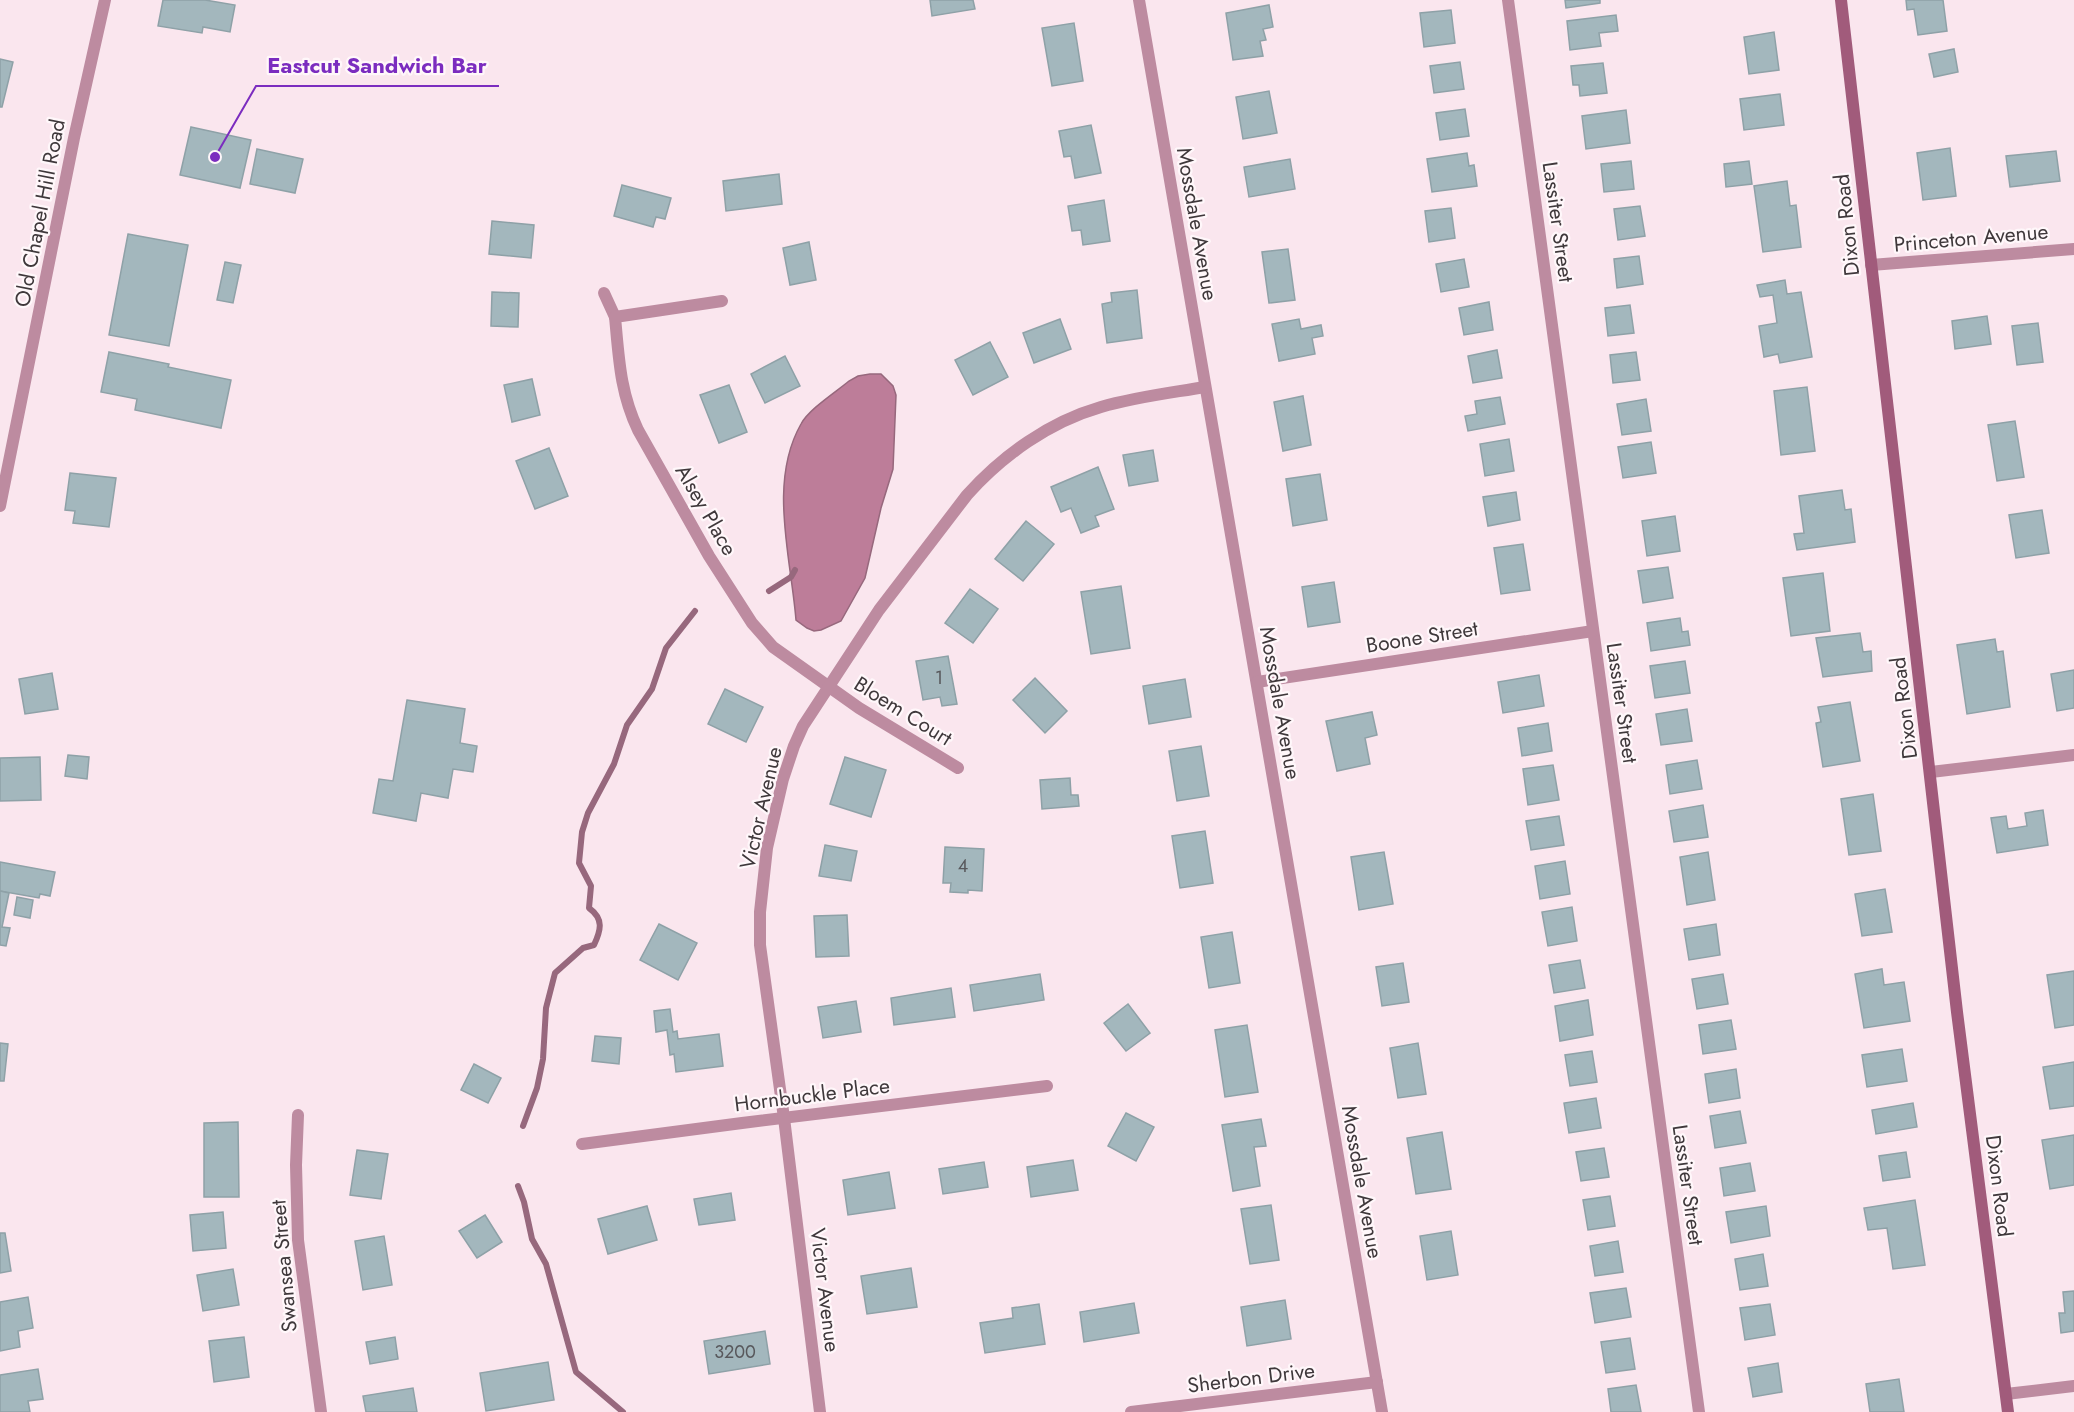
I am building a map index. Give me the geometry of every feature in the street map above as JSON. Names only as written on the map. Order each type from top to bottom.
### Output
[{"type":"street","name":"Old Chapel Hill Road","points":[[0,506],[105,0]]},
{"type":"street","name":"Mossdale Avenue","points":[[1138,0],[1382,1412]]},
{"type":"street","name":"Lassiter Street","points":[[1508,0],[1699,1412]]},
{"type":"street","name":"Dixon Road","points":[[1840,0],[1957,1012],[2008,1412]]},
{"type":"street","name":"Princeton Avenue","points":[[1871,265],[2074,249]]},
{"type":"street","name":"Alsey Place","points":[[604,293],[615,317],[622,387],[629,410],[709,556],[752,623],[773,647],[827,686]]},
{"type":"street","points":[[615,317],[722,301]]},
{"type":"street","name":"Victor Avenue","points":[[820,1412],[760,945],[760,912],[767,848],[783,779],[794,746],[827,686],[879,610],[981,479],[1013,451],[1044,431],[1101,407],[1136,398],[1205,387]]},
{"type":"street","name":"Boone Street","points":[[1257,682],[1593,631]]},
{"type":"street","name":"Bloem Court","points":[[827,686],[958,768]]},
{"type":"street","points":[[1931,772],[2074,755]]},
{"type":"street","name":"Hornbuckle Place","points":[[582,1144],[1047,1086]]},
{"type":"street","name":"Swansea Street","points":[[297,1115],[298,1240],[321,1412]]},
{"type":"street","name":"Sherbon Drive","points":[[1131,1412],[1377,1382]]},
{"type":"street","points":[[2006,1394],[2074,1386]]},
{"type":"shaded area","points":[[881,374],[893,386],[896,395],[893,469],[881,508],[865,578],[841,621],[814,631],[796,620],[784,520],[786,470],[791,446],[801,424],[816,407],[849,381],[858,376]]},
{"type":"building","points":[[163,0],[205,0],[235,5],[230,32],[203,27],[202,33],[158,26]]},
{"type":"building","points":[[930,0],[973,0],[975,9],[932,16]]},
{"type":"building","points":[[1565,0],[1600,0],[1600,3],[1566,8]]},
{"type":"building","points":[[1906,0],[1943,0],[1947,31],[1918,35],[1914,9],[1907,10]]},
{"type":"building","points":[[1269,5],[1273,27],[1263,29],[1266,40],[1260,41],[1263,56],[1233,60],[1226,13]]},
{"type":"building","points":[[1451,10],[1455,43],[1424,47],[1420,13]]},
{"type":"building","points":[[1616,15],[1618,31],[1599,33],[1601,46],[1570,50],[1567,21]]},
{"type":"building","points":[[1074,23],[1083,81],[1052,86],[1042,28]]},
{"type":"building","points":[[1774,32],[1779,70],[1749,74],[1744,37]]},
{"type":"building","points":[[1954,49],[1958,72],[1934,77],[1929,54]]},
{"type":"building","points":[[0,59],[13,62],[2,107],[0,107]]},
{"type":"building","points":[[1460,62],[1464,89],[1434,93],[1430,66]]},
{"type":"building","points":[[1603,63],[1607,93],[1580,96],[1579,85],[1573,85],[1571,66]]},
{"type":"building","points":[[1269,91],[1277,133],[1243,139],[1236,97]]},
{"type":"building","points":[[1780,94],[1784,125],[1744,130],[1740,99]]},
{"type":"building","points":[[1465,109],[1469,136],[1440,140],[1436,113]]},
{"type":"building","points":[[1626,110],[1630,143],[1586,149],[1582,116]]},
{"type":"building","points":[[1091,125],[1101,173],[1075,178],[1071,156],[1064,157],[1059,131]]},
{"type":"building","points":[[191,127],[251,140],[240,188],[180,175]]},
{"type":"building","points":[[1950,148],[1956,196],[1923,200],[1917,153]]},
{"type":"building","points":[[257,149],[303,159],[295,193],[250,184]]},
{"type":"building","points":[[2056,151],[2060,181],[2010,187],[2006,156]]},
{"type":"building","points":[[1467,153],[1469,166],[1474,165],[1477,186],[1432,192],[1427,159]]},
{"type":"building","points":[[1290,159],[1295,189],[1249,197],[1244,167]]},
{"type":"building","points":[[1631,161],[1634,189],[1604,192],[1601,164]]},
{"type":"building","points":[[1749,161],[1752,184],[1726,187],[1724,164]]},
{"type":"building","points":[[779,174],[782,204],[726,211],[723,181]]},
{"type":"building","points":[[1787,181],[1790,206],[1796,205],[1801,247],[1763,252],[1754,186]]},
{"type":"building","points":[[622,185],[671,198],[665,219],[656,217],[653,227],[614,216]]},
{"type":"building","points":[[1104,200],[1110,241],[1083,245],[1081,230],[1072,231],[1068,206]]},
{"type":"building","points":[[1640,206],[1645,236],[1618,240],[1614,209]]},
{"type":"building","points":[[1451,208],[1455,238],[1429,242],[1425,211]]},
{"type":"building","points":[[492,221],[534,225],[531,258],[489,254]]},
{"type":"building","points":[[128,234],[188,245],[169,346],[109,335]]},
{"type":"building","points":[[809,242],[816,280],[790,285],[783,248]]},
{"type":"building","points":[[1288,249],[1295,300],[1269,303],[1262,252]]},
{"type":"building","points":[[1639,256],[1643,284],[1617,288],[1614,259]]},
{"type":"building","points":[[1464,259],[1469,287],[1441,292],[1436,264]]},
{"type":"building","points":[[225,262],[241,265],[233,303],[217,300]]},
{"type":"building","points":[[1785,280],[1787,294],[1801,292],[1812,357],[1780,363],[1778,354],[1764,357],[1759,326],[1777,323],[1773,295],[1760,297],[1757,285]]},
{"type":"building","points":[[1137,290],[1142,338],[1107,343],[1102,304],[1112,302],[1111,293]]},
{"type":"building","points":[[492,292],[519,293],[518,327],[491,326]]},
{"type":"building","points":[[1489,302],[1493,330],[1464,335],[1459,308]]},
{"type":"building","points":[[1630,305],[1634,333],[1608,336],[1605,308]]},
{"type":"building","points":[[1987,316],[1991,344],[1955,349],[1952,321]]},
{"type":"building","points":[[1060,319],[1071,349],[1034,363],[1023,333]]},
{"type":"building","points":[[1299,319],[1301,329],[1321,325],[1323,336],[1312,338],[1315,354],[1279,361],[1272,324]]},
{"type":"building","points":[[2038,323],[2043,362],[2017,365],[2012,326]]},
{"type":"building","points":[[990,342],[1008,377],[973,395],[955,360]]},
{"type":"building","points":[[1497,350],[1502,378],[1473,383],[1468,356]]},
{"type":"building","points":[[109,352],[231,380],[221,428],[135,410],[137,399],[101,392]]},
{"type":"building","points":[[1636,352],[1640,380],[1613,383],[1610,355]]},
{"type":"building","points":[[785,356],[800,386],[765,403],[751,374]]},
{"type":"building","points":[[532,379],[540,415],[512,422],[504,385]]},
{"type":"building","points":[[729,385],[747,432],[719,443],[700,395]]},
{"type":"building","points":[[1807,387],[1815,451],[1781,455],[1774,391]]},
{"type":"building","points":[[1303,396],[1311,445],[1283,451],[1274,402]]},
{"type":"building","points":[[1500,397],[1505,424],[1468,431],[1465,416],[1477,414],[1475,401]]},
{"type":"building","points":[[1646,399],[1651,431],[1622,435],[1617,404]]},
{"type":"building","points":[[2015,421],[2024,477],[1997,481],[1988,425]]},
{"type":"building","points":[[1509,439],[1514,471],[1485,476],[1480,444]]},
{"type":"building","points":[[1651,442],[1656,473],[1623,478],[1618,447]]},
{"type":"building","points":[[549,448],[568,496],[535,509],[516,461]]},
{"type":"building","points":[[1153,450],[1158,481],[1129,486],[1123,455]]},
{"type":"building","points":[[1098,467],[1114,509],[1095,516],[1099,526],[1081,533],[1071,508],[1061,512],[1051,487]]},
{"type":"building","points":[[70,473],[116,478],[109,527],[73,523],[75,511],[65,510]]},
{"type":"building","points":[[1320,474],[1327,520],[1293,526],[1286,479]]},
{"type":"building","points":[[1842,490],[1845,510],[1851,509],[1855,542],[1797,550],[1794,534],[1804,533],[1799,496]]},
{"type":"building","points":[[1516,492],[1520,520],[1488,526],[1483,497]]},
{"type":"building","points":[[2042,510],[2049,553],[2016,558],[2009,515]]},
{"type":"building","points":[[1675,516],[1680,551],[1647,556],[1642,521]]},
{"type":"building","points":[[1026,521],[1054,544],[1023,581],[995,559]]},
{"type":"building","points":[[1523,544],[1530,590],[1501,594],[1494,548]]},
{"type":"building","points":[[1668,567],[1673,598],[1643,603],[1638,571]]},
{"type":"building","points":[[1823,573],[1830,631],[1791,636],[1783,578]]},
{"type":"building","points":[[1334,582],[1340,622],[1308,627],[1302,587]]},
{"type":"building","points":[[1121,586],[1130,648],[1091,654],[1081,592]]},
{"type":"building","points":[[970,589],[998,609],[973,643],[945,623]]},
{"type":"building","points":[[1680,618],[1682,632],[1688,631],[1690,645],[1651,651],[1647,623]]},
{"type":"building","points":[[1860,633],[1863,652],[1871,651],[1872,671],[1823,677],[1816,638]]},
{"type":"building","points":[[1995,639],[1997,652],[2003,651],[2010,707],[1967,714],[1957,645]]},
{"type":"building","points":[[948,656],[957,704],[942,706],[940,697],[923,700],[916,661]]},
{"type":"building","points":[[1685,661],[1690,693],[1655,698],[1650,666]]},
{"type":"building","points":[[2074,670],[2074,708],[2057,711],[2051,674]]},
{"type":"building","points":[[52,673],[58,709],[25,714],[19,679]]},
{"type":"building","points":[[1539,675],[1544,706],[1503,713],[1498,682]]},
{"type":"building","points":[[1035,678],[1067,711],[1045,733],[1013,700]]},
{"type":"building","points":[[1185,679],[1191,717],[1149,724],[1143,686]]},
{"type":"building","points":[[725,689],[763,707],[746,742],[708,724]]},
{"type":"building","points":[[407,700],[465,709],[460,743],[477,746],[473,772],[453,769],[448,798],[421,793],[416,821],[373,813],[379,779],[393,781]]},
{"type":"building","points":[[1850,702],[1860,761],[1823,767],[1816,723],[1821,722],[1818,707]]},
{"type":"building","points":[[1687,709],[1692,741],[1661,745],[1656,714]]},
{"type":"building","points":[[1372,712],[1377,735],[1365,738],[1370,764],[1337,771],[1326,721]]},
{"type":"building","points":[[1548,723],[1552,751],[1522,756],[1518,728]]},
{"type":"building","points":[[1201,746],[1209,796],[1177,801],[1169,751]]},
{"type":"building","points":[[68,755],[89,757],[87,779],[65,776]]},
{"type":"building","points":[[40,757],[41,800],[0,801],[0,758]]},
{"type":"building","points":[[845,757],[886,770],[871,817],[830,804]]},
{"type":"building","points":[[1697,760],[1702,789],[1670,794],[1666,765]]},
{"type":"building","points":[[1553,765],[1559,800],[1528,805],[1523,769]]},
{"type":"building","points":[[1070,778],[1071,795],[1078,795],[1079,806],[1042,809],[1040,780]]},
{"type":"building","points":[[1873,794],[1881,851],[1849,855],[1841,799]]},
{"type":"building","points":[[1703,805],[1708,837],[1674,842],[1669,811]]},
{"type":"building","points":[[2043,810],[2048,845],[1997,853],[1991,818],[2006,816],[2008,829],[2027,826],[2025,813]]},
{"type":"building","points":[[1559,816],[1564,845],[1531,850],[1526,821]]},
{"type":"building","points":[[1205,831],[1213,883],[1180,888],[1172,836]]},
{"type":"building","points":[[825,845],[857,851],[851,881],[819,876]]},
{"type":"building","points":[[945,847],[984,849],[982,891],[950,892],[951,883],[943,883]]},
{"type":"building","points":[[1384,852],[1393,904],[1359,910],[1351,857]]},
{"type":"building","points":[[1708,852],[1715,900],[1687,905],[1680,857]]},
{"type":"building","points":[[1565,861],[1570,894],[1540,899],[1535,866]]},
{"type":"building","points":[[0,862],[55,872],[50,896],[40,894],[39,898],[0,891]]},
{"type":"building","points":[[1885,889],[1892,932],[1862,936],[1855,894]]},
{"type":"building","points":[[0,891],[9,893],[2,927],[10,928],[6,946],[0,945]]},
{"type":"building","points":[[17,897],[33,900],[30,918],[14,915]]},
{"type":"building","points":[[1572,907],[1577,941],[1548,946],[1542,912]]},
{"type":"building","points":[[847,915],[849,956],[816,957],[814,916]]},
{"type":"building","points":[[659,924],[697,943],[678,980],[640,960]]},
{"type":"building","points":[[1716,924],[1720,955],[1689,960],[1684,929]]},
{"type":"building","points":[[1232,932],[1240,983],[1209,988],[1201,937]]},
{"type":"building","points":[[1580,960],[1585,988],[1554,993],[1549,965]]},
{"type":"building","points":[[1403,963],[1409,1002],[1382,1006],[1376,967]]},
{"type":"building","points":[[1882,969],[1884,985],[1904,982],[1910,1021],[1864,1028],[1855,974]]},
{"type":"building","points":[[2074,971],[2074,1025],[2055,1028],[2047,975]]},
{"type":"building","points":[[1040,974],[1044,1000],[974,1011],[970,985]]},
{"type":"building","points":[[1723,974],[1728,1004],[1697,1009],[1692,979]]},
{"type":"building","points":[[951,988],[955,1017],[894,1025],[891,998]]},
{"type":"building","points":[[1588,1000],[1593,1035],[1560,1041],[1555,1006]]},
{"type":"building","points":[[856,1001],[861,1032],[823,1038],[818,1007]]},
{"type":"building","points":[[1128,1004],[1150,1033],[1126,1051],[1104,1023]]},
{"type":"building","points":[[670,1009],[673,1032],[677,1031],[678,1039],[719,1034],[723,1066],[676,1072],[674,1054],[670,1055],[667,1030],[656,1032],[654,1011]]},
{"type":"building","points":[[1731,1020],[1736,1049],[1703,1054],[1699,1025]]},
{"type":"building","points":[[1247,1025],[1258,1092],[1225,1097],[1215,1030]]},
{"type":"building","points":[[595,1036],[621,1038],[619,1064],[592,1061]]},
{"type":"building","points":[[0,1043],[8,1044],[4,1081],[0,1081]]},
{"type":"building","points":[[1418,1043],[1426,1094],[1398,1098],[1390,1048]]},
{"type":"building","points":[[1902,1049],[1907,1081],[1867,1087],[1862,1055]]},
{"type":"building","points":[[1592,1051],[1597,1082],[1570,1086],[1565,1055]]},
{"type":"building","points":[[2074,1062],[2074,1106],[2050,1109],[2043,1067]]},
{"type":"building","points":[[474,1064],[501,1078],[488,1103],[461,1090]]},
{"type":"building","points":[[1736,1069],[1740,1098],[1709,1103],[1705,1074]]},
{"type":"building","points":[[1596,1098],[1601,1128],[1569,1133],[1564,1103]]},
{"type":"building","points":[[1913,1103],[1917,1127],[1876,1134],[1872,1110]]},
{"type":"building","points":[[1740,1111],[1746,1143],[1715,1148],[1710,1116]]},
{"type":"building","points":[[1126,1113],[1154,1127],[1136,1161],[1108,1146]]},
{"type":"building","points":[[1261,1119],[1266,1146],[1254,1147],[1260,1186],[1233,1191],[1222,1125]]},
{"type":"building","points":[[238,1122],[239,1197],[204,1197],[204,1123]]},
{"type":"building","points":[[1442,1132],[1451,1189],[1416,1194],[1407,1138]]},
{"type":"building","points":[[2074,1135],[2074,1185],[2050,1189],[2042,1140]]},
{"type":"building","points":[[1604,1148],[1609,1177],[1581,1181],[1576,1152]]},
{"type":"building","points":[[357,1150],[388,1154],[381,1199],[350,1195]]},
{"type":"building","points":[[1906,1152],[1910,1177],[1883,1181],[1879,1156]]},
{"type":"building","points":[[1073,1160],[1078,1190],[1031,1197],[1027,1167]]},
{"type":"building","points":[[984,1162],[988,1187],[943,1194],[939,1169]]},
{"type":"building","points":[[1750,1163],[1755,1191],[1724,1196],[1720,1168]]},
{"type":"building","points":[[889,1172],[895,1208],[848,1215],[843,1180]]},
{"type":"building","points":[[731,1193],[735,1220],[699,1225],[694,1199]]},
{"type":"building","points":[[1610,1196],[1615,1226],[1588,1230],[1583,1200]]},
{"type":"building","points":[[1915,1200],[1925,1265],[1893,1269],[1887,1228],[1868,1230],[1864,1208]]},
{"type":"building","points":[[1271,1205],[1279,1260],[1250,1264],[1241,1209]]},
{"type":"building","points":[[647,1206],[657,1240],[608,1254],[598,1219]]},
{"type":"building","points":[[1766,1206],[1770,1236],[1731,1243],[1726,1212]]},
{"type":"building","points":[[223,1212],[226,1248],[193,1251],[190,1215]]},
{"type":"building","points":[[485,1215],[502,1242],[477,1258],[459,1231]]},
{"type":"building","points":[[1451,1231],[1458,1275],[1427,1280],[1420,1236]]},
{"type":"building","points":[[0,1233],[5,1233],[11,1271],[0,1273]]},
{"type":"building","points":[[384,1236],[392,1285],[363,1290],[355,1241]]},
{"type":"building","points":[[1618,1241],[1623,1272],[1595,1276],[1590,1246]]},
{"type":"building","points":[[1763,1254],[1768,1286],[1740,1290],[1735,1259]]},
{"type":"building","points":[[911,1268],[917,1307],[867,1314],[861,1276]]},
{"type":"building","points":[[233,1269],[239,1305],[203,1311],[197,1275]]},
{"type":"building","points":[[1626,1288],[1631,1317],[1595,1323],[1590,1293]]},
{"type":"building","points":[[2074,1291],[2074,1331],[2061,1333],[2059,1313],[2065,1313],[2063,1292]]},
{"type":"building","points":[[28,1297],[33,1328],[18,1331],[20,1347],[0,1351],[0,1302]]},
{"type":"building","points":[[1285,1300],[1291,1339],[1247,1346],[1241,1307]]},
{"type":"building","points":[[1134,1303],[1139,1333],[1084,1342],[1080,1312]]},
{"type":"building","points":[[1039,1304],[1045,1344],[985,1353],[980,1323],[1013,1318],[1012,1308]]},
{"type":"building","points":[[1770,1304],[1775,1335],[1745,1340],[1740,1308]]},
{"type":"building","points":[[765,1331],[770,1364],[709,1374],[704,1341]]},
{"type":"building","points":[[244,1337],[249,1377],[214,1382],[209,1341]]},
{"type":"building","points":[[395,1337],[398,1359],[370,1364],[366,1342]]},
{"type":"building","points":[[1630,1338],[1635,1369],[1606,1373],[1601,1342]]},
{"type":"building","points":[[548,1362],[554,1400],[486,1411],[480,1373]]},
{"type":"building","points":[[1778,1363],[1782,1392],[1753,1397],[1748,1368]]},
{"type":"building","points":[[38,1369],[43,1399],[28,1401],[30,1412],[0,1412],[0,1375]]},
{"type":"building","points":[[1899,1379],[1904,1412],[1870,1412],[1866,1384]]},
{"type":"building","points":[[1636,1385],[1641,1412],[1611,1412],[1608,1389]]},
{"type":"building","points":[[413,1388],[417,1412],[366,1412],[363,1396]]},
{"type":"waterway","points":[[769,591],[791,577],[795,570]]},
{"type":"waterway","points":[[523,1126],[537,1088],[543,1059],[546,1008],[555,973],[583,948],[594,945],[599,930],[597,916],[589,908],[591,886],[579,863],[582,832],[588,813],[614,764],[627,725],[652,689],[666,648],[695,611]]},
{"type":"waterway","points":[[518,1186],[532,1239],[546,1264],[576,1372],[623,1412]]},
{"type":"place","name":"Eastcut Sandwich Bar","points":[[215,157]]}]
